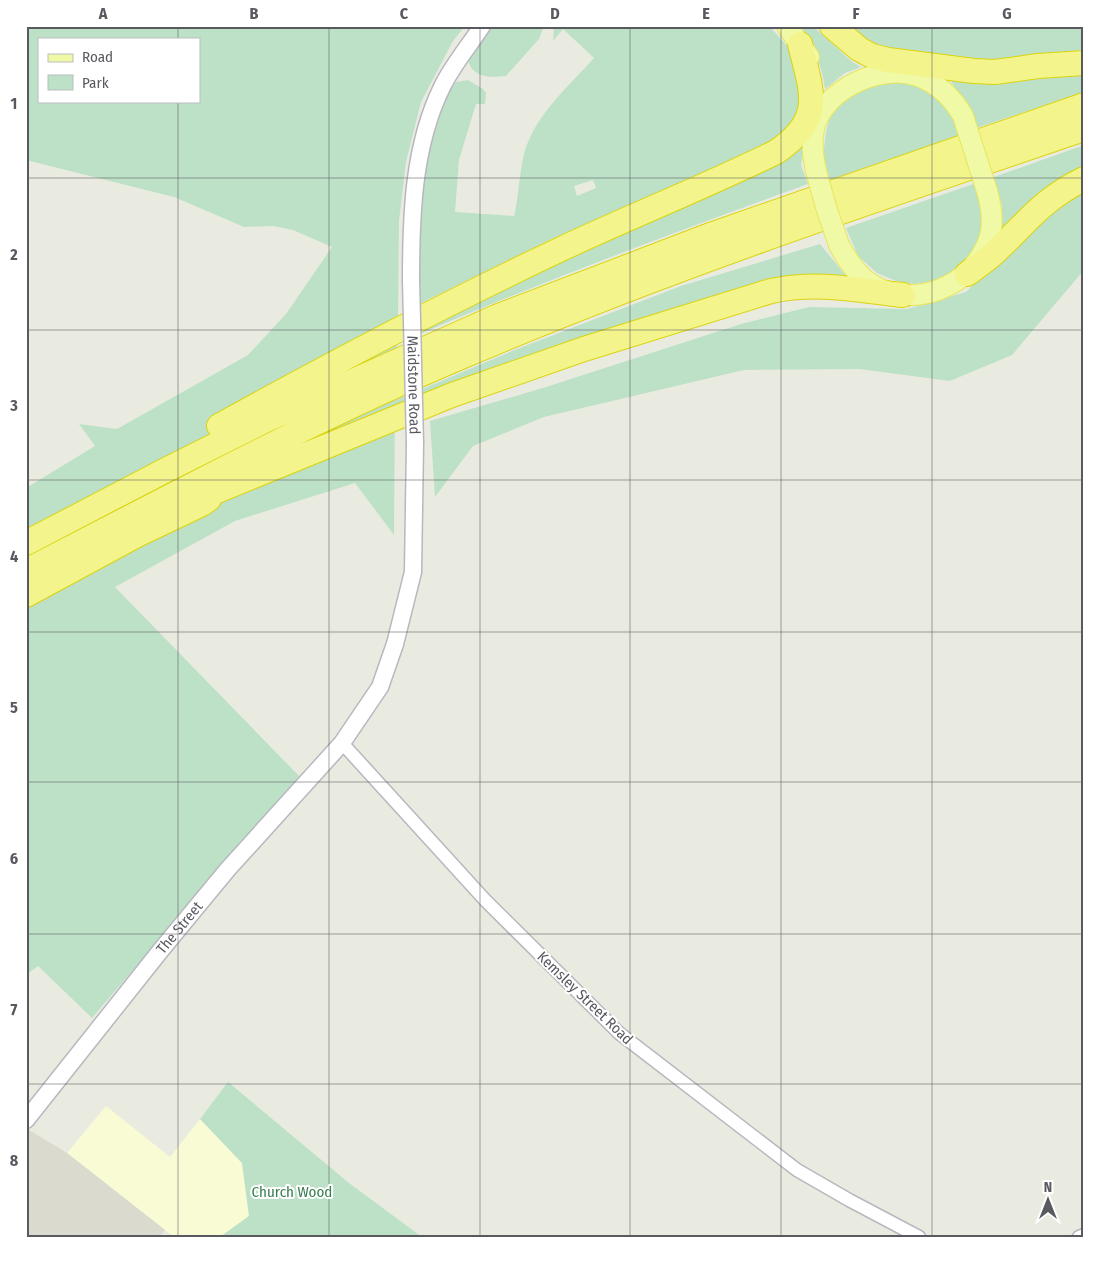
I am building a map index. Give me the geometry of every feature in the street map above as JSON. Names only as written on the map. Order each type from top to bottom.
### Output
[{"type":"highway","points":[[832,26],[859,49],[872,56],[888,60],[995,72],[1038,66],[1084,64]]},
{"type":"highway","points":[[164,471],[205,435],[410,323],[561,249],[776,152],[790,142],[805,126],[811,110],[811,90],[794,35]]},
{"type":"highway","points":[[917,76],[974,80],[1016,80],[1084,64]]},
{"type":"highway","points":[[26,543],[266,420],[496,317],[713,234],[1084,105]]},
{"type":"highway","points":[[757,162],[781,158],[800,144],[817,122]]},
{"type":"highway","points":[[26,573],[300,429],[460,357],[606,298],[752,243],[1084,129]]},
{"type":"highway","points":[[967,274],[991,256],[1040,207],[1056,194],[1084,179]]},
{"type":"highway","points":[[26,573],[56,565],[175,508],[452,395],[584,349],[771,291],[790,287],[812,285],[902,295]]},
{"type":"highway","points":[[26,595],[137,535],[202,504],[220,490]]},
{"type":"main road","points":[[794,35],[812,63],[816,74],[819,88],[817,122],[813,146],[816,171],[839,246],[849,264],[864,279],[885,290],[902,295],[934,292],[950,285],[967,274],[980,258],[990,236],[992,221],[987,191],[963,116],[956,104],[935,85],[917,76],[892,73],[857,61],[819,26]]},
{"type":"main road","points":[[817,122],[839,93],[850,84],[863,78],[892,73]]},
{"type":"street","name":"Maidstone Road","points":[[342,743],[380,687],[395,644],[413,572],[415,444],[411,280],[417,166],[431,113],[442,86],[482,26]]},
{"type":"street","name":"The Street","points":[[26,1120],[228,869],[342,743]]},
{"type":"street","name":"Kemsley Street Road","points":[[342,743],[485,900],[619,1033],[797,1170],[919,1237]]},
{"type":"street","points":[[1078,1237],[1084,1235]]},
{"type":"shaded area","points":[[106,1106],[170,1157],[200,1119],[242,1163],[249,1216],[220,1237],[174,1237],[67,1153]]},
{"type":"shaded area","points":[[29,1130],[67,1153],[165,1230],[159,1237],[26,1237],[26,1133]]},
{"type":"green space","points":[[26,26],[465,26],[453,41],[421,102],[406,162],[399,221],[398,321],[789,158],[804,144],[801,165],[808,184],[550,281],[397,344],[396,400],[517,349],[681,286],[820,244],[847,277],[780,277],[687,304],[480,375],[395,407],[394,535],[355,483],[235,521],[115,587],[299,776],[92,1018],[38,966],[26,975],[26,488],[95,446],[79,424],[117,429],[248,355],[286,314],[332,247],[293,230],[273,226],[244,227],[174,197],[26,160]]},
{"type":"green space","points":[[490,26],[544,26],[539,39],[506,76],[488,77],[473,70],[468,59]]},
{"type":"green space","points":[[554,26],[769,26],[791,50],[807,93],[783,141],[551,239],[419,304],[419,234],[423,168],[448,92],[456,82],[468,80],[486,93],[485,104],[476,104],[459,160],[455,212],[514,216],[522,162],[529,140],[553,103],[594,58],[563,29],[553,41]],"holes":[[[593,180],[596,188],[577,196],[574,186]]]},
{"type":"green space","points":[[800,26],[813,26],[851,61],[861,67],[845,73],[825,89],[822,72],[816,56]]},
{"type":"green space","points":[[842,26],[1084,26],[1084,49],[1012,64],[883,52]]},
{"type":"green space","points":[[1084,68],[1084,92],[976,128],[967,106],[950,80],[989,83],[1018,82]]},
{"type":"green space","points":[[909,80],[928,91],[941,102],[951,116],[960,136],[830,180],[823,156],[830,117],[838,104],[869,83]]},
{"type":"green space","points":[[1084,145],[1084,173],[1002,235],[1002,205],[994,177]]},
{"type":"green space","points":[[976,183],[984,220],[979,242],[966,262],[941,280],[915,284],[896,281],[877,273],[858,256],[846,228]]},
{"type":"green space","points":[[1084,194],[1084,270],[1012,355],[950,381],[859,369],[744,370],[544,417],[473,446],[435,497],[430,421],[546,387],[741,324],[809,307],[907,309],[966,292],[1052,207]]},
{"type":"green space","name":"Church Wood","points":[[228,1082],[349,1183],[422,1237],[220,1237],[249,1216],[242,1163],[200,1119]]}]
